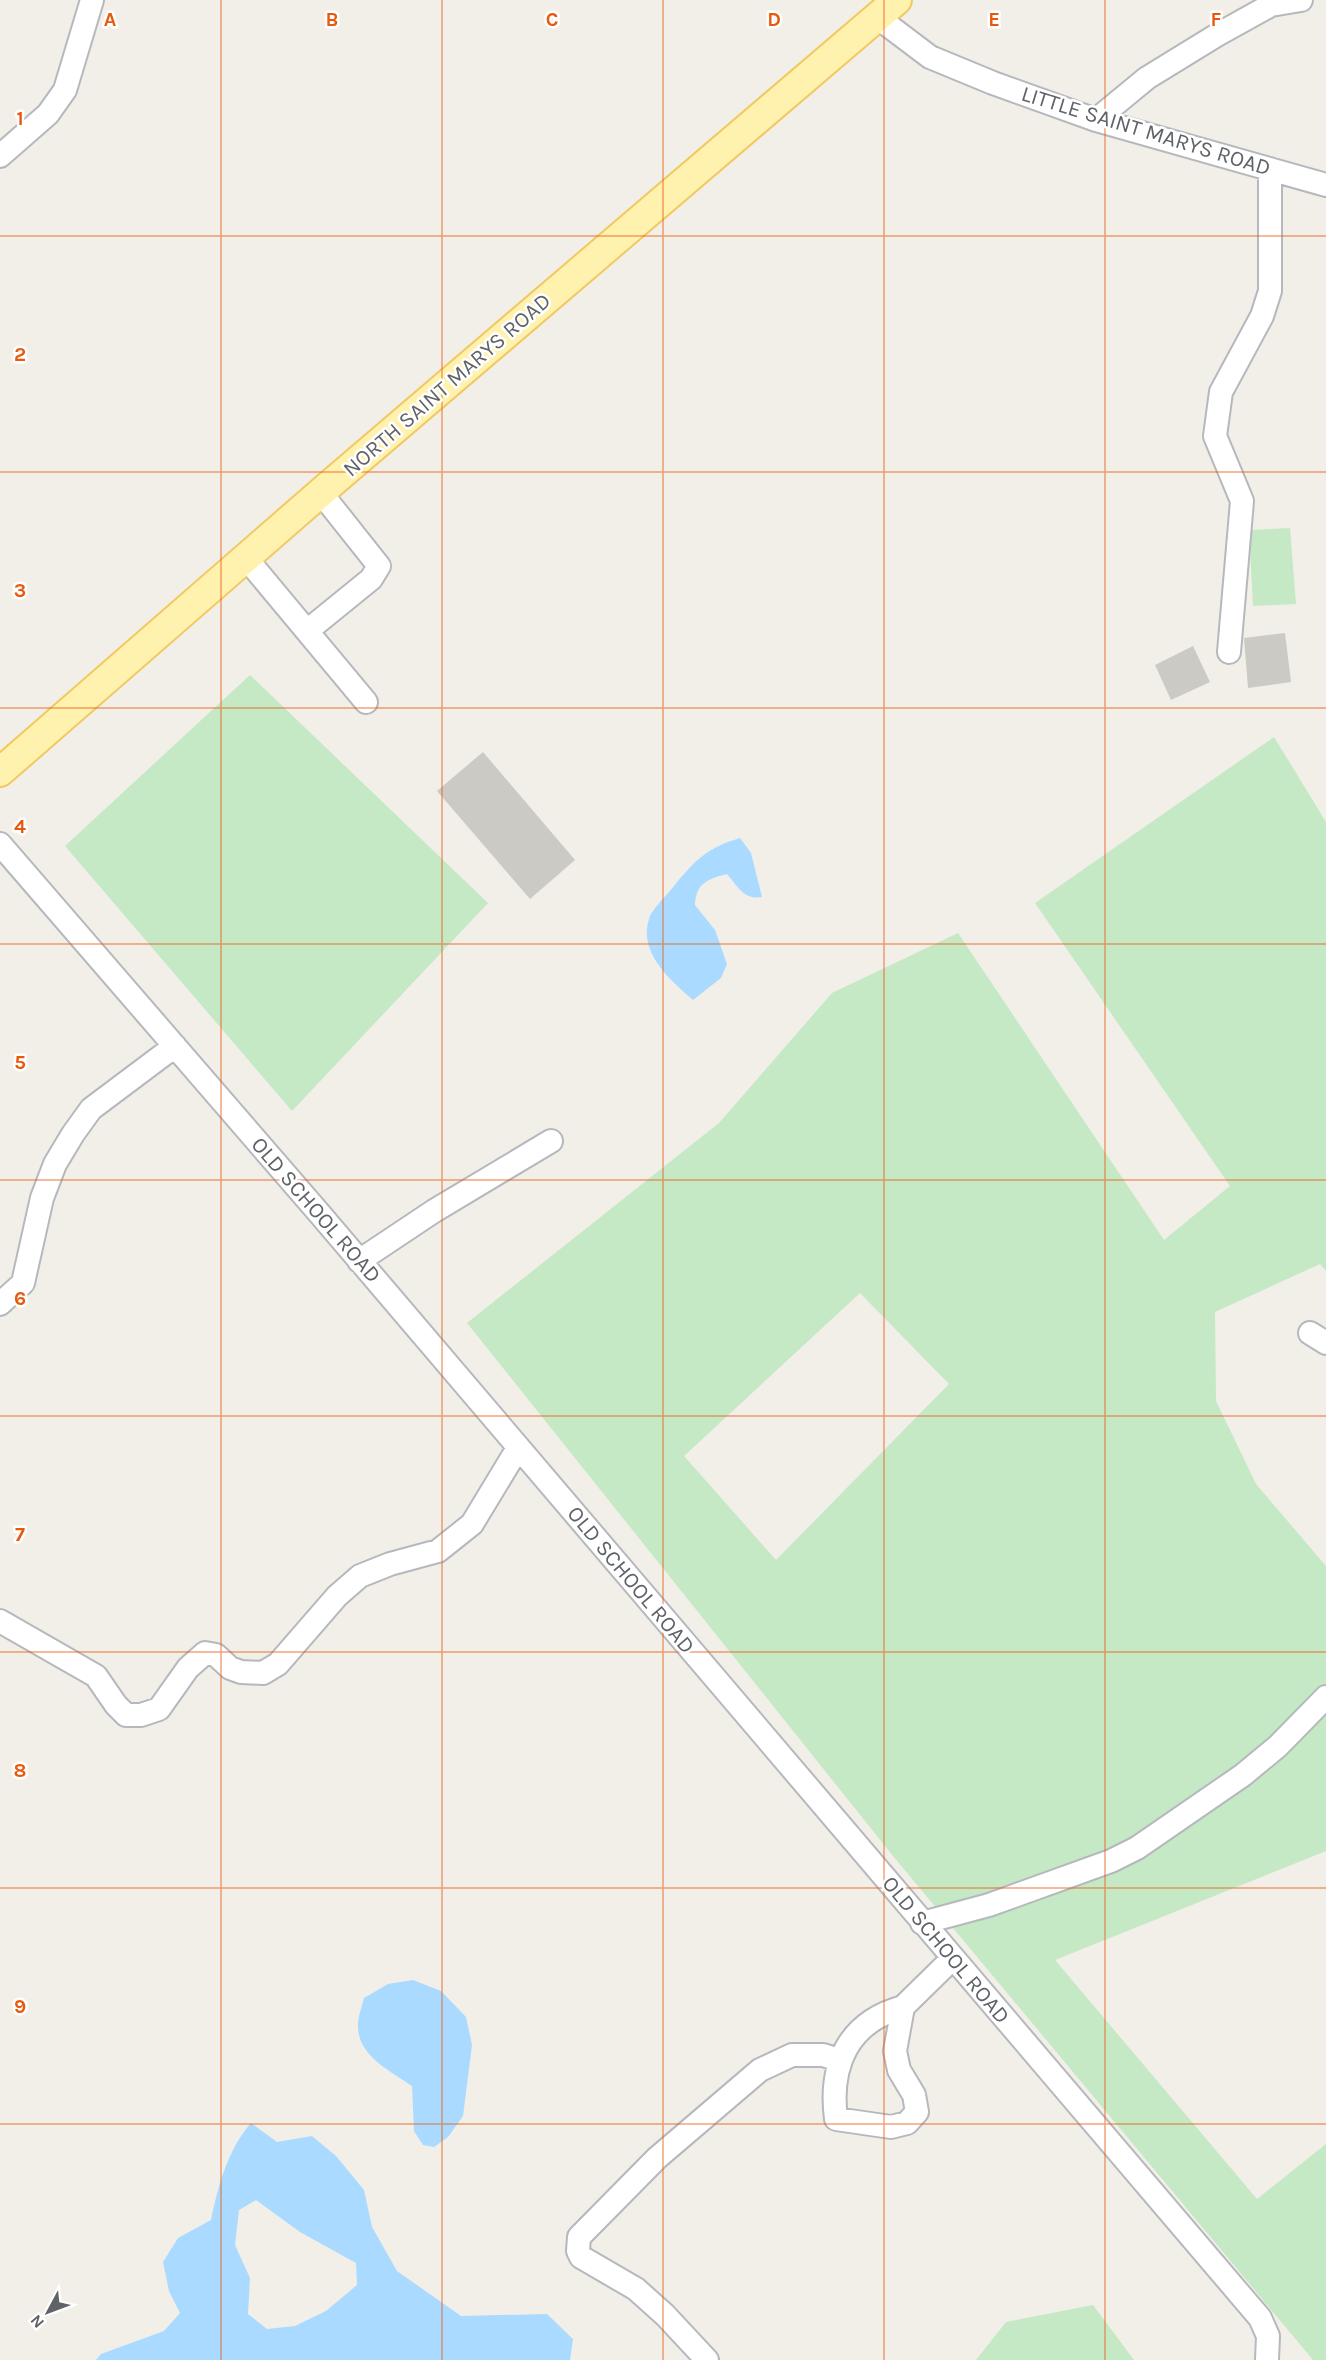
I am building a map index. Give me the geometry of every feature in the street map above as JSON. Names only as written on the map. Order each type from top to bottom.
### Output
[{"type":"main road","name":"NORTH SAINT MARYS ROAD","points":[[0,772],[321,493],[887,8]]},
{"type":"street","points":[[0,156],[48,114],[61,97],[75,64],[92,0]]},
{"type":"street","points":[[1096,120],[1147,78],[1217,35],[1271,6],[1301,0]]},
{"type":"street","name":"LITTLE SAINT MARYS ROAD","points":[[887,8],[930,57],[993,83],[1096,120],[1326,185]]},
{"type":"street","points":[[1229,652],[1242,501],[1215,436],[1221,392],[1262,316],[1270,291],[1270,169]]},
{"type":"street","points":[[307,631],[371,579],[379,566],[321,493]]},
{"type":"street","points":[[246,558],[366,702]]},
{"type":"street","name":"OLD SCHOOL ROAD","points":[[0,844],[360,1262],[1260,2318],[1268,2336],[1267,2360]]},
{"type":"street","points":[[0,1304],[23,1283],[42,1198],[55,1164],[73,1134],[91,1109],[175,1047]]},
{"type":"street","points":[[360,1262],[434,1211],[551,1140]]},
{"type":"street","points":[[0,1621],[96,1676],[116,1705],[126,1715],[141,1715],[159,1709],[188,1668],[205,1653],[216,1655],[230,1668],[241,1672],[263,1673],[278,1664],[337,1596],[360,1576],[390,1564],[438,1551],[472,1524],[518,1448]]},
{"type":"street","points":[[922,1923],[989,1905],[1111,1861],[1137,1848],[1243,1775],[1278,1746],[1326,1697]]},
{"type":"street","points":[[903,2007],[895,2051],[899,2070],[914,2095],[917,2112],[907,2123],[891,2127],[836,2119],[835,2077],[846,2045],[862,2028],[889,2011],[903,2007],[952,1958]]},
{"type":"street","points":[[707,2360],[665,2315],[636,2289],[581,2257],[578,2251],[579,2237],[657,2158],[760,2070],[792,2055],[823,2055],[839,2061]]},
{"type":"green space","points":[[1290,528],[1296,604],[1253,606],[1249,530]]},
{"type":"green space","points":[[250,675],[488,903],[292,1111],[65,846]]},
{"type":"green space","points":[[1274,737],[1326,822],[1326,1271],[1320,1264],[1215,1312],[1216,1401],[1256,1484],[1326,1566],[1326,1851],[1055,1960],[1257,2199],[1326,2144],[1326,2360],[1313,2360],[893,1856],[467,1323],[719,1123],[832,993],[958,933],[1164,1240],[1230,1186],[1035,903]],"holes":[[[860,1293],[949,1384],[776,1560],[684,1456]]]},
{"type":"green space","points":[[1093,2305],[1134,2360],[976,2360],[1006,2322]]},
{"type":"water","points":[[740,838],[751,853],[762,897],[746,894],[727,874],[709,880],[701,887],[695,905],[715,930],[727,964],[721,978],[693,1000],[675,984],[652,955],[647,931],[650,915],[682,877],[710,850]]},
{"type":"water","points":[[413,1980],[441,1991],[466,2017],[472,2045],[463,2116],[448,2137],[434,2147],[423,2145],[414,2131],[412,2086],[377,2062],[369,2054],[359,2036],[358,2022],[364,1998],[388,1984]]},
{"type":"water","points":[[251,2123],[277,2142],[312,2136],[336,2156],[364,2190],[372,2227],[397,2271],[461,2316],[547,2314],[573,2339],[570,2360],[96,2360],[101,2354],[164,2331],[180,2313],[169,2291],[163,2262],[178,2238],[211,2220],[225,2168],[243,2133]],"holes":[[[256,2200],[300,2232],[356,2263],[357,2285],[326,2311],[295,2326],[267,2329],[248,2314],[250,2278],[235,2245],[239,2210]]]},
{"type":"building","points":[[1285,633],[1291,682],[1248,688],[1244,638]]},
{"type":"building","points":[[1193,646],[1210,682],[1171,700],[1155,665]]},
{"type":"building","points":[[483,752],[575,860],[530,899],[437,791]]}]
